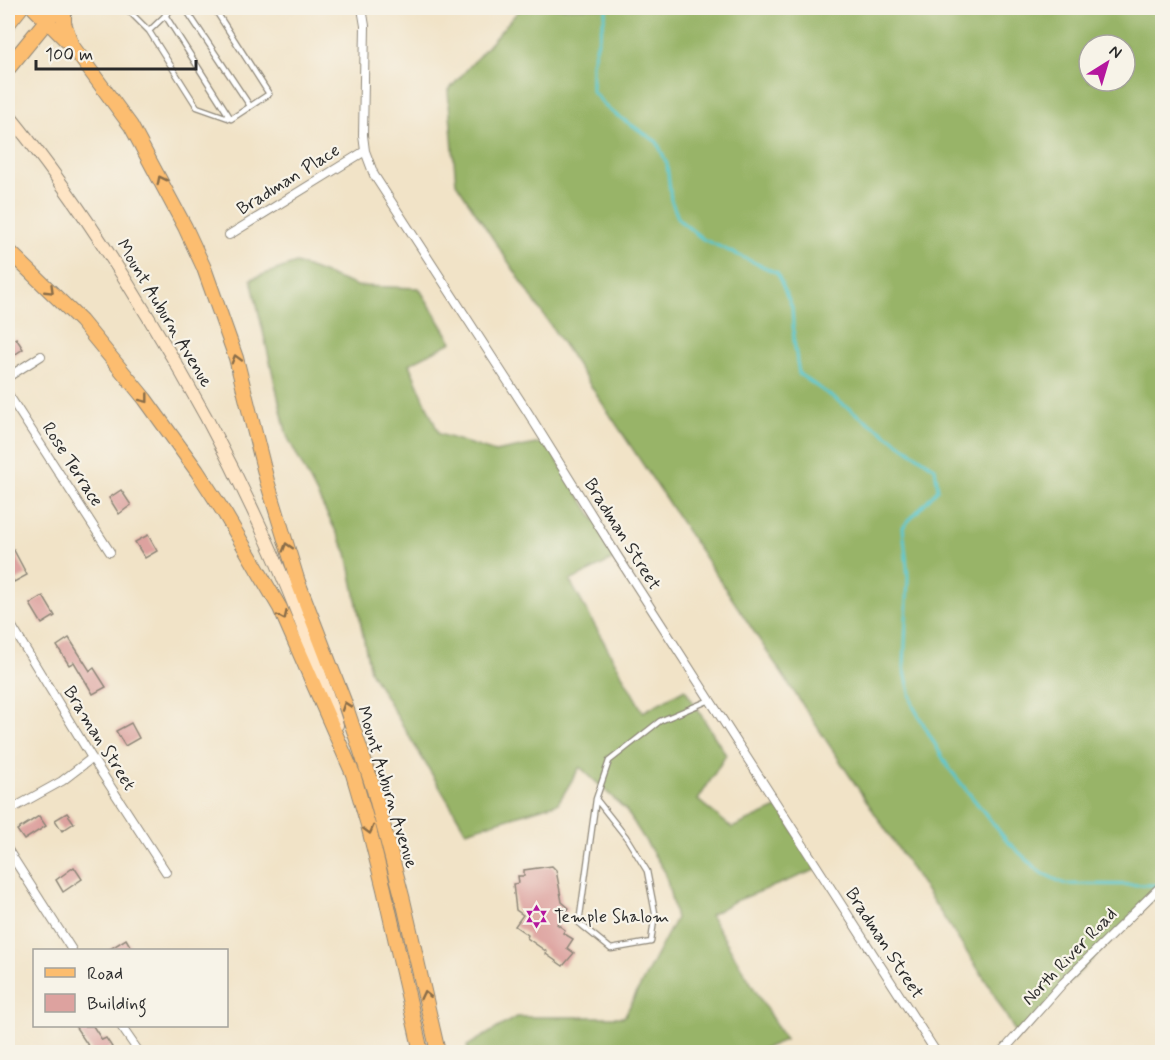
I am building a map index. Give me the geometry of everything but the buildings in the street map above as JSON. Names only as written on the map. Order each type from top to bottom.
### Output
[{"type":"highway","points":[[8,23],[20,8]]},
{"type":"highway","points":[[8,68],[57,8]]},
{"type":"main road","points":[[34,8],[73,47],[131,126],[185,227],[204,268],[236,358],[267,481],[298,582],[313,622]]},
{"type":"main road","points":[[64,8],[64,23],[73,47]]},
{"type":"main road","name":"Mount Auburn Avenue","points":[[11,118],[99,237],[159,334],[223,447],[253,507],[319,670],[353,774],[384,889],[421,1053]]},
{"type":"main road","points":[[8,250],[81,321],[145,399],[197,471],[252,558],[280,608],[353,774]]},
{"type":"main road","name":"Mount Auburn Avenue","points":[[269,544],[313,622],[344,701],[374,790],[403,900],[438,1053]]},
{"type":"street","name":"Bradman Street","points":[[362,8],[365,26],[363,135],[365,151],[374,175],[936,1053]]},
{"type":"street","name":"Bradman Place","points":[[229,235],[365,151]]},
{"type":"street","points":[[8,377],[40,356]]},
{"type":"street","name":"Rose Terrace","points":[[8,394],[110,552]]},
{"type":"street","name":"Braman Street","points":[[8,620],[92,758],[166,872]]},
{"type":"street","points":[[8,811],[62,781],[92,758]]},
{"type":"street","points":[[8,850],[71,949]]},
{"type":"street","name":"North River Road","points":[[1002,1053],[1064,983],[1162,885]]},
{"type":"street","points":[[122,1027],[139,1053]]},
{"type":"lane","points":[[126,8],[149,31],[196,107],[231,119]]},
{"type":"lane","points":[[149,31],[173,8]]},
{"type":"lane","points":[[185,8],[250,106]]},
{"type":"lane","points":[[214,8],[269,94],[231,119]]},
{"type":"lane","points":[[165,15],[231,119]]},
{"type":"lane","points":[[596,799],[626,837],[647,871],[655,913],[651,942],[611,949],[579,923],[596,799],[609,761],[660,721],[710,700]]},
{"type":"green space","points":[[521,8],[1162,8],[1162,889],[1017,1035],[988,984],[456,183],[448,91]]},
{"type":"green space","points":[[296,263],[357,286],[419,288],[452,342],[409,364],[439,434],[495,452],[546,442],[618,557],[570,581],[643,712],[685,689],[726,755],[698,800],[732,828],[779,807],[818,869],[733,902],[710,915],[785,1040],[755,1052],[469,1052],[467,1046],[516,1017],[624,1017],[676,918],[665,872],[626,810],[580,767],[558,803],[466,831],[370,671],[347,553],[287,436],[251,279]]},
{"type":"waterway","points":[[607,8],[592,63],[592,91],[609,110],[657,142],[667,164],[671,200],[679,220],[703,239],[777,273],[792,307],[799,374],[935,468],[938,489],[903,527],[908,577],[904,667],[913,706],[948,767],[1007,841],[1040,872],[1065,884],[1157,885]]},
{"type":"place","name":"Temple Shalom","points":[[536,916]]}]
